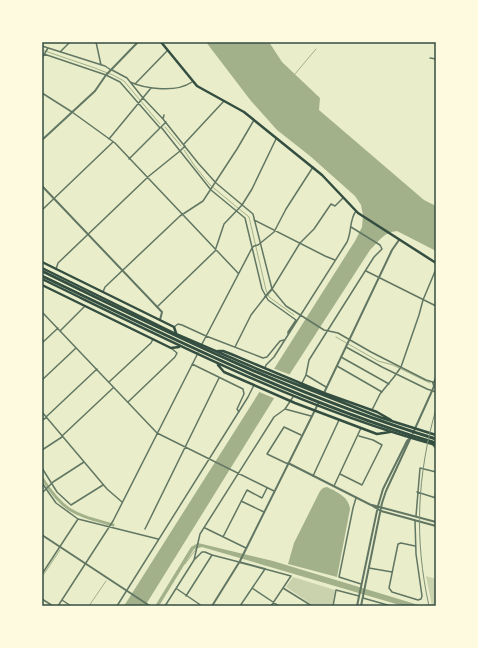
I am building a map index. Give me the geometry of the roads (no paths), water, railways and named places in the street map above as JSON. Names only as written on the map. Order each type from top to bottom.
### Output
[{"type":"highway","points":[[42,271],[144,322],[262,375],[347,409],[436,439]]},
{"type":"highway","points":[[42,277],[258,378],[351,415],[435,444]]},
{"type":"main road","points":[[161,42],[192,82],[200,88],[238,108],[313,167],[362,216],[436,263]]},
{"type":"main road","points":[[42,262],[174,327],[176,334]]},
{"type":"main road","points":[[42,268],[216,352],[223,351],[231,354],[267,372],[382,418],[414,429],[435,434]]},
{"type":"main road","points":[[42,277],[180,346],[256,380],[339,414],[378,428],[435,444]]},
{"type":"main road","points":[[42,285],[171,348],[180,346]]},
{"type":"main road","points":[[216,363],[224,372],[315,411],[378,434],[390,432]]},
{"type":"main road","points":[[267,372],[304,384],[324,393],[372,410],[393,421]]},
{"type":"street","points":[[59,52],[70,42]]},
{"type":"street","points":[[96,42],[101,65]]},
{"type":"street","points":[[42,140],[95,91],[106,75],[138,42]]},
{"type":"street","points":[[42,46],[101,65],[124,77],[166,122],[198,163],[216,183],[252,213],[272,289],[286,306],[325,331],[337,333],[400,367],[435,383]]},
{"type":"street","points":[[42,58],[48,48]]},
{"type":"street","points":[[135,84],[167,51]]},
{"type":"street","points":[[44,54],[106,75],[122,83],[180,151],[210,190],[246,220],[265,297],[296,320],[288,332],[288,335]]},
{"type":"street","points":[[430,58],[436,59]]},
{"type":"street","points":[[129,82],[151,88],[181,87],[192,82]]},
{"type":"street","points":[[108,139],[151,88]]},
{"type":"street","points":[[42,93],[72,112],[113,142],[238,273]]},
{"type":"street","points":[[56,269],[58,262],[148,178],[180,151],[224,100]]},
{"type":"street","points":[[163,119],[164,115]]},
{"type":"street","points":[[103,292],[105,287],[182,214],[201,203],[216,183],[254,120]]},
{"type":"street","points":[[129,159],[166,122]]},
{"type":"street","points":[[157,307],[216,250],[224,224],[242,205],[252,189],[276,138]]},
{"type":"street","points":[[42,210],[113,142]]},
{"type":"street","points":[[58,606],[113,521],[238,273],[253,247],[259,244],[275,230],[286,209],[313,167]]},
{"type":"street","points":[[42,186],[162,312],[160,320]]},
{"type":"street","points":[[234,347],[252,312],[272,289],[300,243],[314,229],[331,204],[335,206],[344,197]]},
{"type":"street","points":[[263,369],[274,357],[301,316],[346,242],[351,227],[352,218],[356,211]]},
{"type":"street","points":[[254,220],[335,260]]},
{"type":"street","points":[[194,560],[200,534],[237,473],[274,417],[285,409],[306,375],[308,362],[325,331],[382,249],[377,243],[351,227]]},
{"type":"street","points":[[212,606],[239,562],[311,416],[324,393],[392,250],[399,240]]},
{"type":"street","points":[[372,410],[375,402],[400,367],[423,300],[436,269]]},
{"type":"street","points":[[366,271],[436,306]]},
{"type":"street","points":[[60,331],[84,306]]},
{"type":"street","points":[[42,312],[157,433],[274,491]]},
{"type":"street","points":[[174,327],[180,324],[206,336],[263,358],[268,356],[280,341],[284,340]]},
{"type":"street","points":[[42,343],[58,328]]},
{"type":"street","points":[[109,382],[151,343],[153,339]]},
{"type":"street","points":[[346,347],[396,374],[436,392]]},
{"type":"street","points":[[42,380],[76,348]]},
{"type":"street","points":[[128,402],[175,357],[177,353],[171,348]]},
{"type":"street","points":[[341,357],[388,384]]},
{"type":"street","points":[[192,364],[243,389],[244,394],[237,409],[239,413]]},
{"type":"street","points":[[336,366],[382,392]]},
{"type":"street","points":[[42,420],[97,369]]},
{"type":"street","points":[[306,375],[326,387]]},
{"type":"street","points":[[361,606],[381,507],[386,491],[432,391],[436,376]]},
{"type":"street","points":[[145,529],[219,378]]},
{"type":"street","points":[[117,606],[239,413],[256,380]]},
{"type":"street","points":[[42,450],[63,436],[114,387]]},
{"type":"street","points":[[285,409],[311,416]]},
{"type":"street","points":[[42,412],[103,485],[122,502]]},
{"type":"street","points":[[313,476],[339,420]]},
{"type":"street","points":[[302,436],[284,427],[267,454],[334,486],[381,511],[436,526]]},
{"type":"street","points":[[334,486],[359,436],[361,428]]},
{"type":"street","points":[[340,474],[362,485],[382,445],[373,440],[359,436]]},
{"type":"street","points":[[356,606],[377,509],[383,490],[407,441],[410,438]]},
{"type":"street","points":[[435,444],[436,449]]},
{"type":"street","points":[[42,493],[52,484],[84,462]]},
{"type":"street","points":[[42,468],[61,496],[71,505],[103,485]]},
{"type":"street","points":[[416,516],[420,468],[436,472]]},
{"type":"street","points":[[42,483],[56,503],[78,519],[109,528],[158,539]]},
{"type":"street","points":[[223,537],[246,490],[262,498],[267,488]]},
{"type":"street","points":[[417,492],[435,498],[436,492]]},
{"type":"street","points":[[356,498],[339,577],[361,585]]},
{"type":"street","points":[[241,501],[264,512]]},
{"type":"street","points":[[371,505],[436,522]]},
{"type":"street","points":[[42,574],[78,519]]},
{"type":"street","points":[[415,521],[415,546],[422,596],[421,599],[418,600],[390,591],[392,572],[398,544],[401,543],[415,546]]},
{"type":"street","points":[[205,528],[246,548]]},
{"type":"street","points":[[200,534],[203,537]]},
{"type":"street","points":[[42,535],[150,606]]},
{"type":"street","points":[[165,606],[194,560],[202,552],[291,576],[271,606]]},
{"type":"street","points":[[186,596],[212,555]]},
{"type":"street","points":[[368,568],[392,572]]},
{"type":"street","points":[[240,606],[265,569]]},
{"type":"street","points":[[252,588],[279,606]]},
{"type":"street","points":[[283,588],[312,606]]},
{"type":"street","points":[[176,589],[202,606]]},
{"type":"street","points":[[333,606],[336,590],[359,596]]},
{"type":"street","points":[[363,597],[391,606]]},
{"type":"street","points":[[42,599],[53,606]]},
{"type":"street","points":[[62,600],[71,606]]},
{"type":"waterway","points":[[295,74],[316,49]]},
{"type":"waterway","points":[[42,50],[92,67],[124,81],[160,124]]},
{"type":"waterway","points":[[165,127],[181,146]]},
{"type":"waterway","points":[[184,150],[210,185],[249,217],[266,290],[269,297],[294,315]]},
{"type":"waterway","points":[[336,337],[378,361],[393,365],[430,383]]},
{"type":"waterway","points":[[42,478],[57,499],[64,505],[80,515],[113,525]]},
{"type":"waterway","points":[[185,564],[196,549]]},
{"type":"waterway","points":[[44,574],[60,550]]},
{"type":"waterway","points":[[89,606],[106,581]]},
{"type":"railway","points":[[429,606],[421,556],[420,507],[421,483],[425,458],[436,409]]}]
